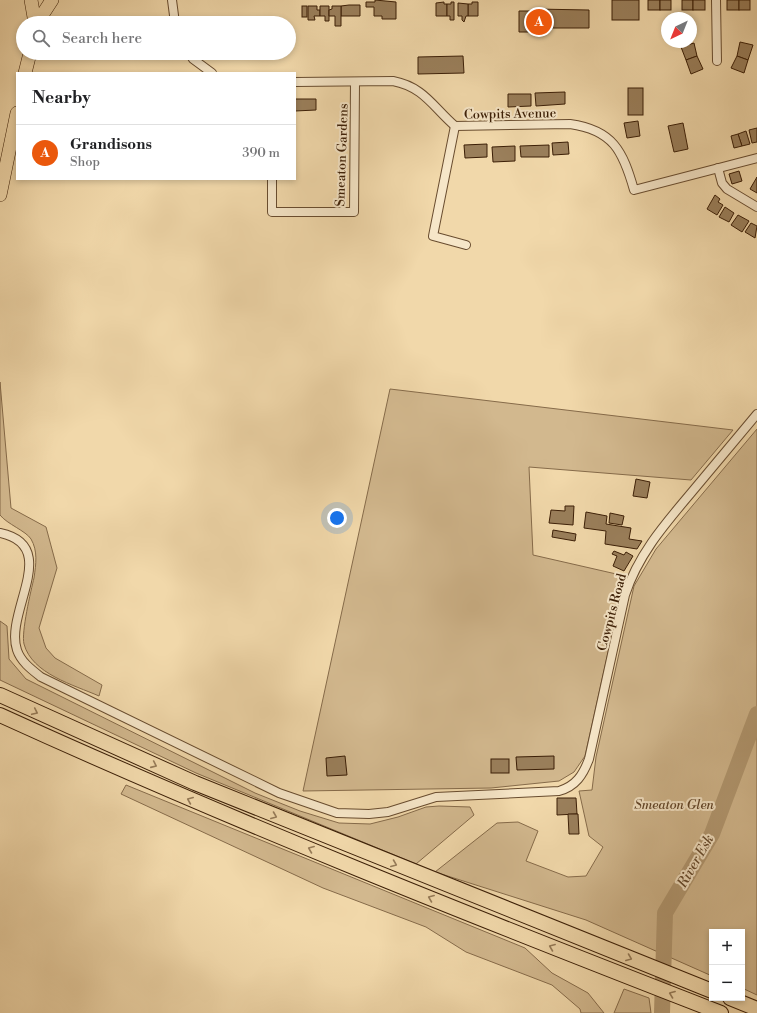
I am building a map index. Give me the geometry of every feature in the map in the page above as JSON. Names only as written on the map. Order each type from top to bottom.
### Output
[{"type":"highway","points":[[0,695],[195,783],[709,990]]},
{"type":"highway","points":[[0,715],[165,790],[588,961],[721,1013]]},
{"type":"highway","points":[[736,1001],[757,1009]]},
{"type":"main road","points":[[32,0],[35,16]]},
{"type":"main road","points":[[41,16],[52,0]]},
{"type":"main road","points":[[25,72],[28,60]]},
{"type":"main road","points":[[0,195],[16,118]]},
{"type":"street","points":[[172,0],[173,16]]},
{"type":"street","points":[[716,0],[717,61]]},
{"type":"street","points":[[193,60],[211,72]]},
{"type":"street","name":"Cowpits Avenue","points":[[296,82],[393,81],[406,84],[427,97],[443,115],[456,126],[570,124],[587,127],[611,140],[626,162],[634,190],[718,168]]},
{"type":"street","name":"Smeaton Gardens","points":[[272,180],[272,212],[354,212],[355,82]]},
{"type":"street","points":[[456,126],[433,236],[466,245]]},
{"type":"street","points":[[757,158],[718,168],[722,183],[727,189],[757,207]]},
{"type":"street","name":"Cowpits Road","points":[[0,533],[16,538],[28,551],[30,561],[28,575],[15,638],[17,650],[23,661],[31,670],[41,677],[279,793],[337,813],[369,814],[388,812],[436,797],[559,792],[569,788],[577,782],[585,772],[623,603],[631,576],[642,556],[661,529],[757,414]]},
{"type":"green space","points":[[0,382],[11,508],[46,527],[57,568],[39,628],[46,648],[55,658],[102,685],[99,696],[66,683],[45,671],[28,654],[24,644],[23,638],[34,578],[36,553],[29,536],[0,515]]},
{"type":"green space","points":[[390,389],[733,430],[691,480],[529,467],[533,555],[625,576],[585,756],[574,772],[559,781],[491,788],[303,791]]},
{"type":"green space","name":"Smeaton Glen","points":[[757,429],[757,995],[745,989],[745,929],[709,929],[709,975],[586,920],[435,872],[497,823],[518,822],[538,831],[526,861],[568,877],[586,876],[603,847],[589,836],[579,791],[592,790],[596,757],[634,586],[656,549]]},
{"type":"green space","points":[[0,621],[7,626],[9,659],[26,679],[255,793],[300,811],[339,823],[370,824],[398,817],[426,807],[439,806],[470,807],[474,815],[416,864],[196,773],[0,680]]},
{"type":"green space","points":[[126,785],[525,948],[552,973],[588,993],[604,1013],[581,1013],[580,1009],[552,985],[466,952],[426,927],[323,888],[121,794]]},
{"type":"green space","points":[[624,989],[649,998],[651,1013],[614,1013]]},
{"type":"building","points":[[375,0],[396,2],[396,19],[382,19],[382,16],[374,16],[374,7],[366,7],[366,2],[375,2]]},
{"type":"building","points":[[612,0],[639,0],[639,20],[612,20]]},
{"type":"building","points":[[648,0],[660,0],[660,10],[648,10]]},
{"type":"building","points":[[660,0],[671,0],[671,10],[660,10]]},
{"type":"building","points":[[682,0],[693,0],[693,10],[682,10]]},
{"type":"building","points":[[693,0],[705,0],[705,10],[693,10]]},
{"type":"building","points":[[727,0],[739,0],[739,10],[727,10]]},
{"type":"building","points":[[739,0],[750,0],[750,10],[739,10]]},
{"type":"building","points":[[444,2],[444,4],[447,4],[447,16],[436,16],[436,3]]},
{"type":"building","points":[[451,2],[454,2],[454,20],[450,20],[450,16],[447,16],[447,4],[451,4]]},
{"type":"building","points":[[472,2],[478,2],[478,16],[468,16],[468,4],[472,4]]},
{"type":"building","points":[[458,3],[468,4],[468,16],[466,16],[464,22],[462,20],[462,16],[458,16]]},
{"type":"building","points":[[360,5],[360,16],[341,16],[341,6]]},
{"type":"building","points":[[302,6],[307,6],[307,17],[302,17]]},
{"type":"building","points":[[308,6],[317,6],[317,10],[320,10],[320,16],[314,16],[315,20],[308,20]]},
{"type":"building","points":[[320,6],[329,6],[329,21],[325,21],[325,16],[320,16]]},
{"type":"building","points":[[332,6],[341,6],[341,26],[335,26],[335,16],[329,16],[329,10],[332,9]]},
{"type":"building","points":[[535,9],[589,10],[589,28],[551,28],[551,26],[536,26],[536,32],[519,32],[519,11],[535,11]]},
{"type":"building","points":[[740,42],[753,45],[748,60],[737,56]]},
{"type":"building","points":[[681,48],[695,48],[697,56],[686,60]]},
{"type":"building","points":[[463,56],[464,73],[418,74],[418,57]]},
{"type":"building","points":[[697,56],[703,69],[691,74],[686,60]]},
{"type":"building","points":[[737,56],[748,60],[744,73],[731,68]]},
{"type":"building","points":[[628,88],[643,88],[643,115],[628,115]]},
{"type":"building","points":[[565,92],[565,104],[536,106],[535,93]]},
{"type":"building","points":[[508,94],[531,94],[531,106],[508,107]]},
{"type":"building","points":[[296,99],[316,99],[316,110],[296,111]]},
{"type":"building","points":[[638,121],[640,136],[627,138],[624,123]]},
{"type":"building","points":[[683,123],[688,149],[674,152],[668,126]]},
{"type":"building","points":[[757,128],[757,142],[752,143],[749,130]]},
{"type":"building","points":[[746,131],[750,144],[742,146],[738,134]]},
{"type":"building","points":[[738,134],[742,146],[734,148],[731,136]]},
{"type":"building","points":[[568,142],[569,154],[553,155],[552,143]]},
{"type":"building","points":[[487,144],[487,157],[465,158],[464,145]]},
{"type":"building","points":[[549,145],[549,157],[521,157],[520,146]]},
{"type":"building","points":[[515,146],[515,161],[493,162],[492,147]]},
{"type":"building","points":[[739,171],[742,181],[732,184],[729,174]]},
{"type":"building","points":[[757,177],[757,193],[750,189]]},
{"type":"building","points":[[715,195],[720,199],[718,202],[723,205],[717,215],[707,209]]},
{"type":"building","points":[[725,207],[734,213],[729,222],[719,217]]},
{"type":"building","points":[[738,215],[749,221],[742,232],[731,225]]},
{"type":"building","points":[[751,223],[757,226],[755,238],[745,232]]},
{"type":"building","points":[[636,479],[650,482],[647,498],[633,496]]},
{"type":"building","points":[[565,506],[574,506],[573,525],[549,523],[551,510],[565,511]]},
{"type":"building","points":[[586,512],[607,516],[606,524],[631,528],[629,539],[642,541],[637,549],[605,544],[606,531],[584,528]]},
{"type":"building","points":[[610,513],[624,516],[622,525],[609,523]]},
{"type":"building","points":[[553,530],[576,534],[575,541],[552,537]]},
{"type":"building","points":[[614,551],[624,555],[626,552],[633,556],[624,571],[613,566],[617,556],[612,554]]},
{"type":"building","points":[[345,756],[347,775],[327,776],[326,758]]},
{"type":"building","points":[[554,756],[554,769],[517,770],[516,757]]},
{"type":"building","points":[[491,759],[509,759],[509,773],[491,773]]},
{"type":"building","points":[[557,798],[576,798],[577,814],[557,815]]},
{"type":"building","points":[[568,814],[578,814],[579,834],[569,834]]},
{"type":"waterway","name":"River Esk","points":[[662,1013],[665,913],[712,834],[757,714]]},
{"type":"place","name":"Grandisons","points":[[539,22]]}]
